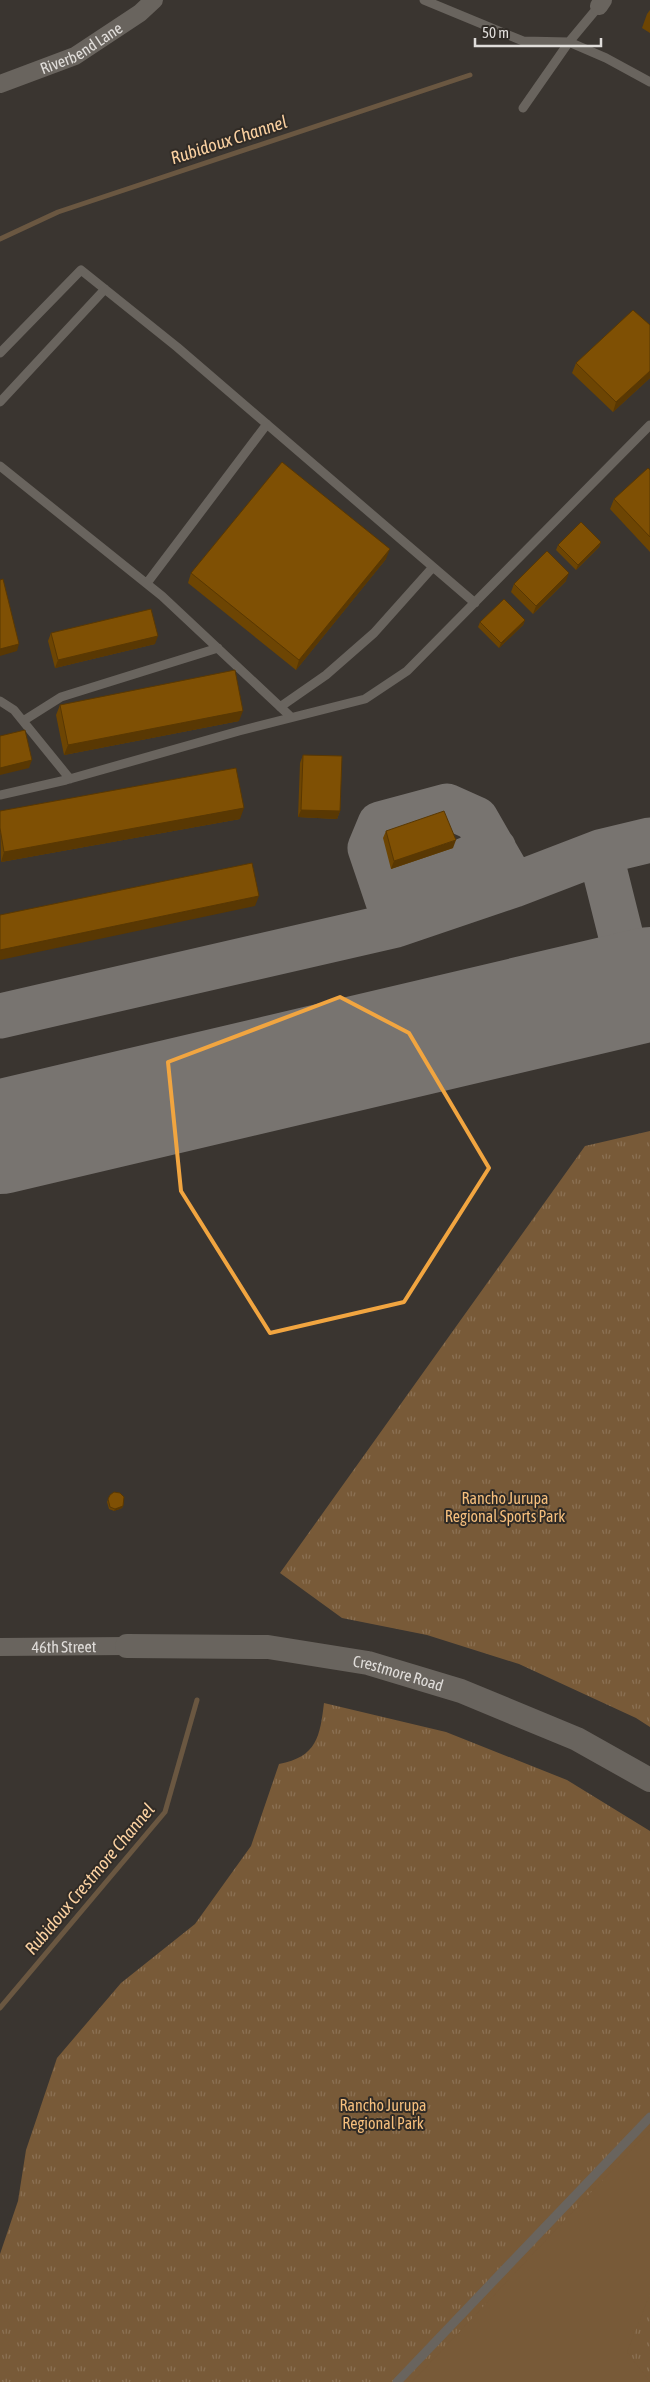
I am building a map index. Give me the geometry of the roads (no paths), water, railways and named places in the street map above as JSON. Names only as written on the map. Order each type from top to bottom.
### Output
[{"type":"street","name":"Riverbend Lane","points":[[0,84],[75,56],[140,13],[154,0]]},
{"type":"street","name":"46th Street","points":[[0,1647],[127,1646]]},
{"type":"street","name":"Crestmore Road","points":[[127,1646],[268,1647],[368,1663],[460,1691],[577,1738],[650,1780]]},
{"type":"lane","points":[[424,0],[523,41],[569,42],[606,58],[650,82]]},
{"type":"lane","points":[[523,108],[569,42],[601,3]]},
{"type":"lane","points":[[0,353],[81,270],[176,346],[475,603]]},
{"type":"lane","points":[[0,402],[105,289]]},
{"type":"lane","points":[[147,583],[267,424]]},
{"type":"lane","points":[[0,795],[70,779],[291,717],[365,699],[407,671],[650,425]]},
{"type":"lane","points":[[0,466],[147,583],[291,717]]},
{"type":"lane","points":[[280,707],[326,675],[374,633],[433,567]]},
{"type":"lane","points":[[23,721],[61,697],[218,648]]},
{"type":"lane","points":[[0,701],[14,710],[70,779]]},
{"type":"lane","points":[[397,2382],[650,2117]]},
{"type":"waterway","name":"Rubidoux Channel","points":[[0,239],[58,212],[470,75]]},
{"type":"waterway","name":"Rubidoux Crestmore Channel","points":[[0,2008],[165,1812],[197,1700]]},
{"type":"park label","name":"Rancho Jurupa Regional Sports Park","points":[[505,1507]]},
{"type":"park label","name":"Rancho Jurupa Regional Park","points":[[383,2114]]}]
